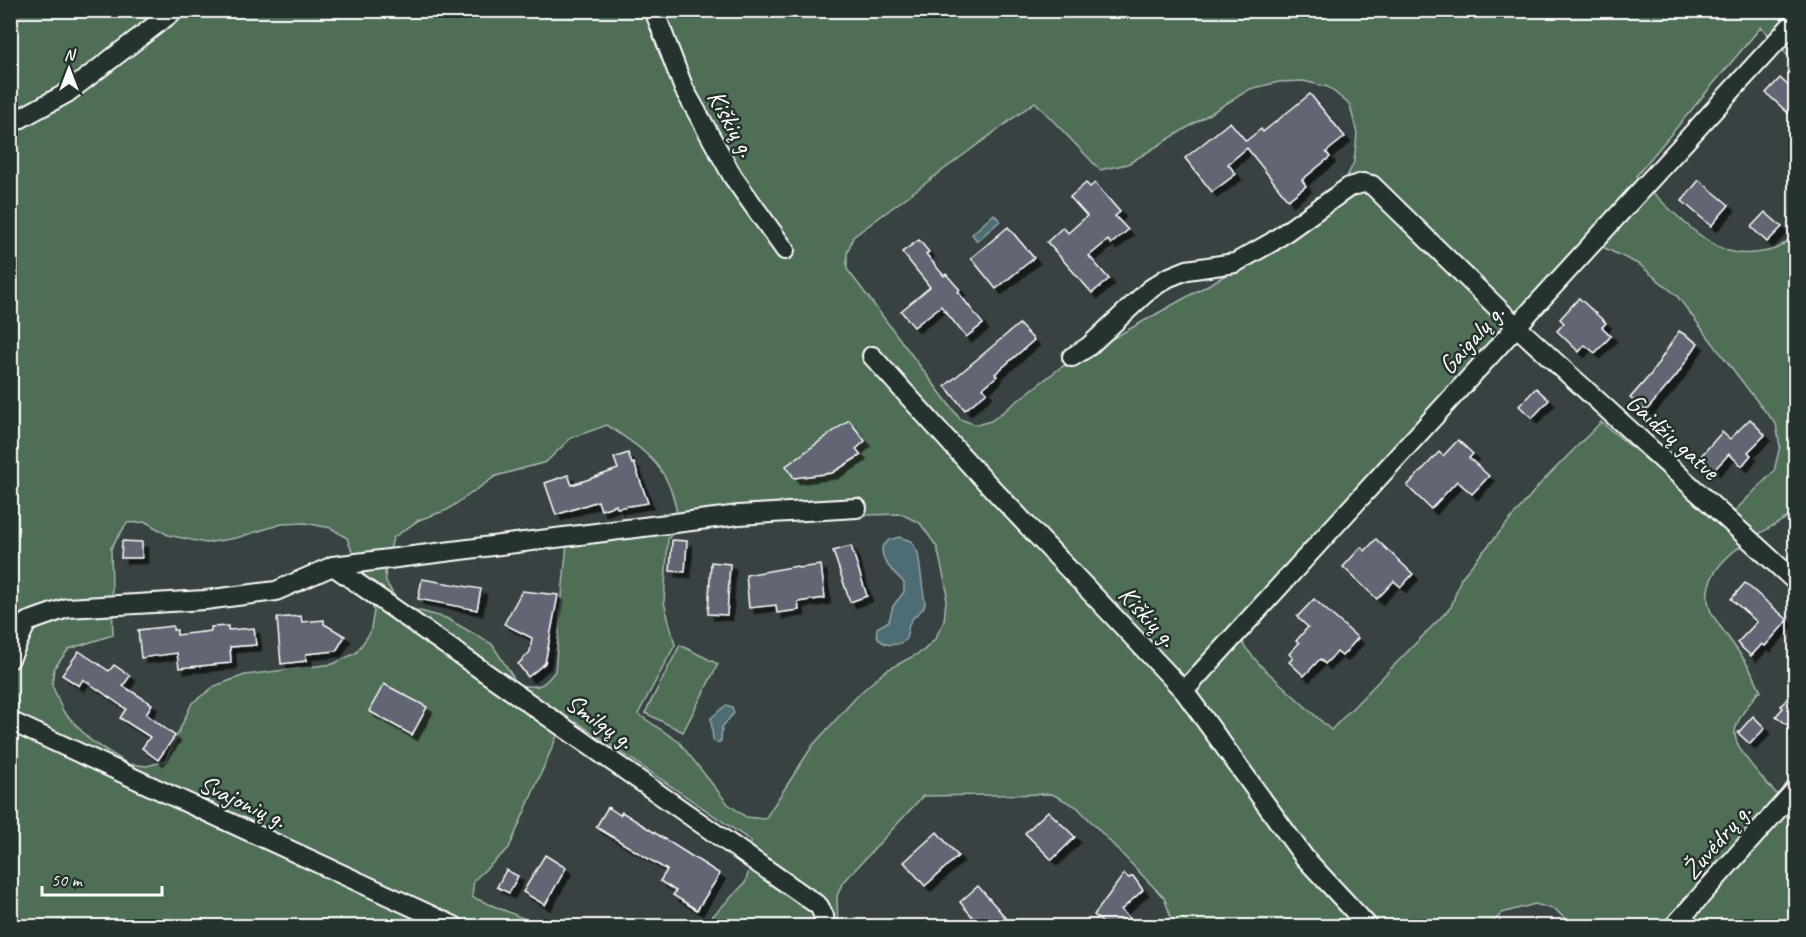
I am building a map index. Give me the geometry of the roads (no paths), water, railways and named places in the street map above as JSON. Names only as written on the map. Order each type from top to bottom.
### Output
[{"type":"street","points":[[10,124],[67,93],[176,10]]},
{"type":"street","name":"Kiškių g.","points":[[654,10],[684,89],[733,177],[785,250]]},
{"type":"street","name":"Gaigalų g.","points":[[1184,691],[1796,20]]},
{"type":"street","name":"Gaidžių gatve","points":[[1072,357],[1088,347],[1149,290],[1167,278],[1187,270],[1235,263],[1272,242],[1349,187],[1363,183],[1372,185],[1517,327],[1796,582]]},
{"type":"street","name":"Kiškių g.","points":[[872,356],[972,467],[1184,691],[1304,857],[1368,927]]},
{"type":"street","points":[[10,659],[27,622],[67,608],[205,600],[276,591],[333,566],[739,515],[857,508]]},
{"type":"street","name":"Smilgų g.","points":[[333,566],[819,906],[824,916],[825,927]]},
{"type":"street","name":"Svajonių g.","points":[[10,721],[454,927]]},
{"type":"street","name":"Žuvėdrų g.","points":[[1674,927],[1796,789]]},
{"type":"water","points":[[994,214],[1000,221],[977,241],[972,234]]},
{"type":"water","points":[[899,537],[911,541],[918,553],[925,604],[910,622],[906,640],[896,644],[886,644],[879,639],[877,628],[889,621],[893,606],[904,592],[904,583],[886,563],[882,547],[889,540]]},
{"type":"water","points":[[726,705],[732,707],[734,713],[722,727],[721,741],[717,743],[713,740],[711,718]]}]
